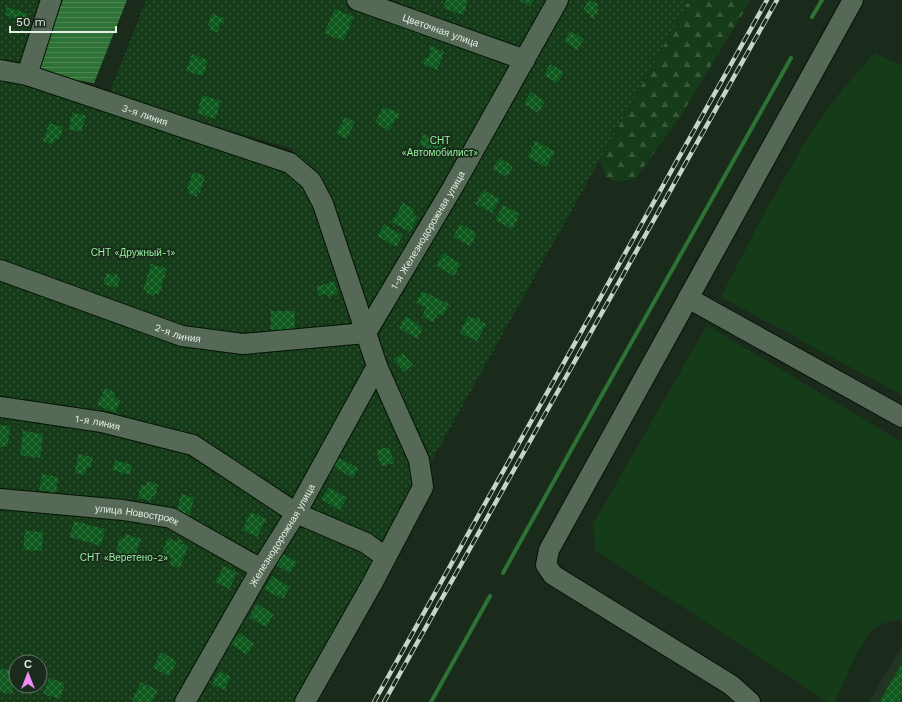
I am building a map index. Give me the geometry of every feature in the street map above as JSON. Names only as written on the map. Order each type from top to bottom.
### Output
[{"type":"street","points":[[27,75],[51,0]]},
{"type":"street","name":"Цветочная улица","points":[[357,0],[525,60]]},
{"type":"street","name":"1-я Железнодорожная улица","points":[[366,333],[453,188],[558,0]]},
{"type":"street","points":[[750,702],[731,685],[553,575],[546,565],[549,550],[853,0]]},
{"type":"street","name":"3-я линия","points":[[0,70],[27,75],[290,163],[310,181],[322,204],[366,333]]},
{"type":"street","name":"2-я линия","points":[[0,270],[182,336],[243,344],[366,333]]},
{"type":"street","points":[[688,298],[902,418]]},
{"type":"street","points":[[305,702],[372,584],[423,487],[419,460],[377,366],[366,333]]},
{"type":"street","name":"Железнодорожная улица","points":[[185,702],[261,569],[296,513],[377,366]]},
{"type":"street","name":"1-я линия","points":[[0,406],[102,422],[193,445],[296,513],[366,543],[385,557]]},
{"type":"street","name":"улица Новостроек","points":[[0,499],[123,510],[171,518],[261,569]]},
{"type":"shaded area","points":[[63,0],[127,0],[94,83],[63,78],[38,70],[38,62]]},
{"type":"shaded area","points":[[902,646],[902,702],[869,702]]},
{"type":"green space","points":[[0,0],[51,0],[27,75],[290,163],[294,149],[158,110],[110,92],[146,0],[689,0],[297,702],[0,702]]},
{"type":"green space","points":[[689,0],[751,0],[680,117],[635,179],[616,182],[606,177],[600,160]]},
{"type":"green space","points":[[875,53],[902,66],[902,395],[721,297],[761,219],[811,132],[841,91]]},
{"type":"green space","points":[[707,325],[902,442],[902,620],[896,620],[878,626],[867,636],[847,674],[835,702],[828,702],[595,550],[593,524]]},
{"type":"building","points":[[446,0],[468,0],[463,15],[443,8]]},
{"type":"building","points":[[519,0],[534,0],[530,6]]},
{"type":"building","points":[[589,0],[598,4],[596,7],[599,9],[593,19],[590,17],[591,15],[583,10]]},
{"type":"building","points":[[7,7],[28,14],[26,22],[5,15]]},
{"type":"building","points":[[335,9],[354,17],[343,41],[324,33]]},
{"type":"building","points":[[211,14],[225,18],[223,24],[220,23],[218,33],[210,30],[211,27],[208,26]]},
{"type":"building","points":[[570,31],[584,39],[577,50],[564,41]]},
{"type":"building","points":[[435,46],[436,49],[444,52],[437,70],[425,65],[423,61],[424,58],[428,58],[431,51],[429,48]]},
{"type":"building","points":[[192,54],[208,60],[203,76],[186,71]]},
{"type":"building","points":[[550,64],[564,72],[557,83],[544,75]]},
{"type":"building","points":[[531,92],[545,101],[538,113],[524,104]]},
{"type":"building","points":[[202,95],[221,101],[215,119],[197,113]]},
{"type":"building","points":[[383,107],[388,110],[389,108],[400,114],[389,131],[375,123]]},
{"type":"building","points":[[73,112],[86,116],[81,132],[68,129]]},
{"type":"building","points":[[345,117],[355,122],[346,139],[336,133]]},
{"type":"building","points":[[49,123],[63,127],[59,140],[55,139],[53,145],[43,141]]},
{"type":"building","points":[[424,134],[443,144],[438,154],[419,144]]},
{"type":"building","points":[[536,141],[555,152],[546,167],[527,157]]},
{"type":"building","points":[[499,158],[513,166],[507,177],[492,169]]},
{"type":"building","points":[[193,172],[205,176],[200,193],[198,192],[197,197],[187,193],[189,189],[187,188]]},
{"type":"building","points":[[483,190],[500,199],[492,213],[475,204]]},
{"type":"building","points":[[403,203],[414,209],[412,214],[418,218],[410,232],[391,222]]},
{"type":"building","points":[[503,205],[520,214],[512,229],[495,220]]},
{"type":"building","points":[[384,224],[403,235],[396,247],[377,236]]},
{"type":"building","points":[[460,224],[477,233],[470,246],[453,237]]},
{"type":"building","points":[[443,253],[461,264],[454,276],[436,266]]},
{"type":"building","points":[[151,264],[167,269],[159,295],[155,293],[154,296],[143,290]]},
{"type":"building","points":[[107,273],[115,276],[116,273],[118,274],[117,277],[120,278],[117,288],[103,284]]},
{"type":"building","points":[[334,281],[338,294],[328,297],[327,293],[319,296],[316,287]]},
{"type":"building","points":[[422,291],[449,304],[443,316],[438,314],[433,322],[422,316],[426,308],[416,303]]},
{"type":"building","points":[[271,311],[295,311],[295,330],[271,330]]},
{"type":"building","points":[[406,316],[423,328],[417,339],[399,328]]},
{"type":"building","points":[[468,316],[476,319],[477,317],[480,317],[480,321],[486,324],[477,341],[460,333]]},
{"type":"building","points":[[403,353],[413,365],[404,372],[394,359]]},
{"type":"building","points":[[105,388],[116,393],[114,397],[121,401],[115,413],[97,405]]},
{"type":"building","points":[[0,425],[10,426],[8,444],[4,447],[0,447]]},
{"type":"building","points":[[23,431],[43,434],[40,458],[20,455]]},
{"type":"building","points":[[389,447],[394,463],[381,466],[376,450]]},
{"type":"building","points":[[78,454],[93,457],[90,468],[87,467],[85,475],[75,473]]},
{"type":"building","points":[[337,457],[358,468],[353,478],[332,466]]},
{"type":"building","points":[[115,460],[132,465],[130,475],[112,470]]},
{"type":"building","points":[[42,474],[58,477],[56,493],[39,490]]},
{"type":"building","points":[[148,481],[158,485],[155,497],[152,496],[151,501],[138,498],[141,485],[146,486]]},
{"type":"building","points":[[329,487],[347,498],[339,510],[321,499]]},
{"type":"building","points":[[181,494],[194,498],[189,519],[176,516]]},
{"type":"building","points":[[251,512],[266,519],[257,537],[242,530]]},
{"type":"building","points":[[74,521],[105,529],[101,546],[70,537]]},
{"type":"building","points":[[25,531],[43,532],[42,551],[23,550]]},
{"type":"building","points":[[125,534],[141,539],[135,557],[127,555],[126,558],[118,555],[119,552],[116,551],[120,538],[123,540]]},
{"type":"building","points":[[168,538],[177,542],[178,539],[183,541],[182,544],[188,546],[180,568],[170,565],[172,559],[161,555]]},
{"type":"building","points":[[283,554],[297,562],[290,573],[276,565]]},
{"type":"building","points":[[224,566],[237,573],[229,589],[215,582]]},
{"type":"building","points":[[272,576],[290,587],[283,599],[264,589]]},
{"type":"building","points":[[257,604],[274,614],[266,627],[249,617]]},
{"type":"building","points":[[239,633],[254,643],[247,655],[231,644]]},
{"type":"building","points":[[161,652],[177,661],[169,676],[153,668]]},
{"type":"building","points":[[902,664],[902,697],[899,702],[879,702]]},
{"type":"building","points":[[0,668],[8,670],[8,693],[0,692]]},
{"type":"building","points":[[219,671],[231,677],[224,690],[212,684]]},
{"type":"building","points":[[49,678],[65,683],[60,699],[43,694],[48,694]]},
{"type":"building","points":[[141,682],[158,690],[152,702],[137,702],[132,700]]},
{"type":"waterway","points":[[812,17],[822,0]]},
{"type":"waterway","points":[[503,573],[791,58]]},
{"type":"waterway","points":[[431,702],[490,596]]},
{"type":"railway","points":[[374,702],[767,0]]},
{"type":"railway","points":[[384,702],[777,0]]},
{"type":"park label","name":"СНТ «Автомобилист»","points":[[440,146]]},
{"type":"park label","name":"СНТ «Дружный-1»","points":[[133,252]]},
{"type":"park label","name":"СНТ «Веретено-2»","points":[[124,557]]}]
